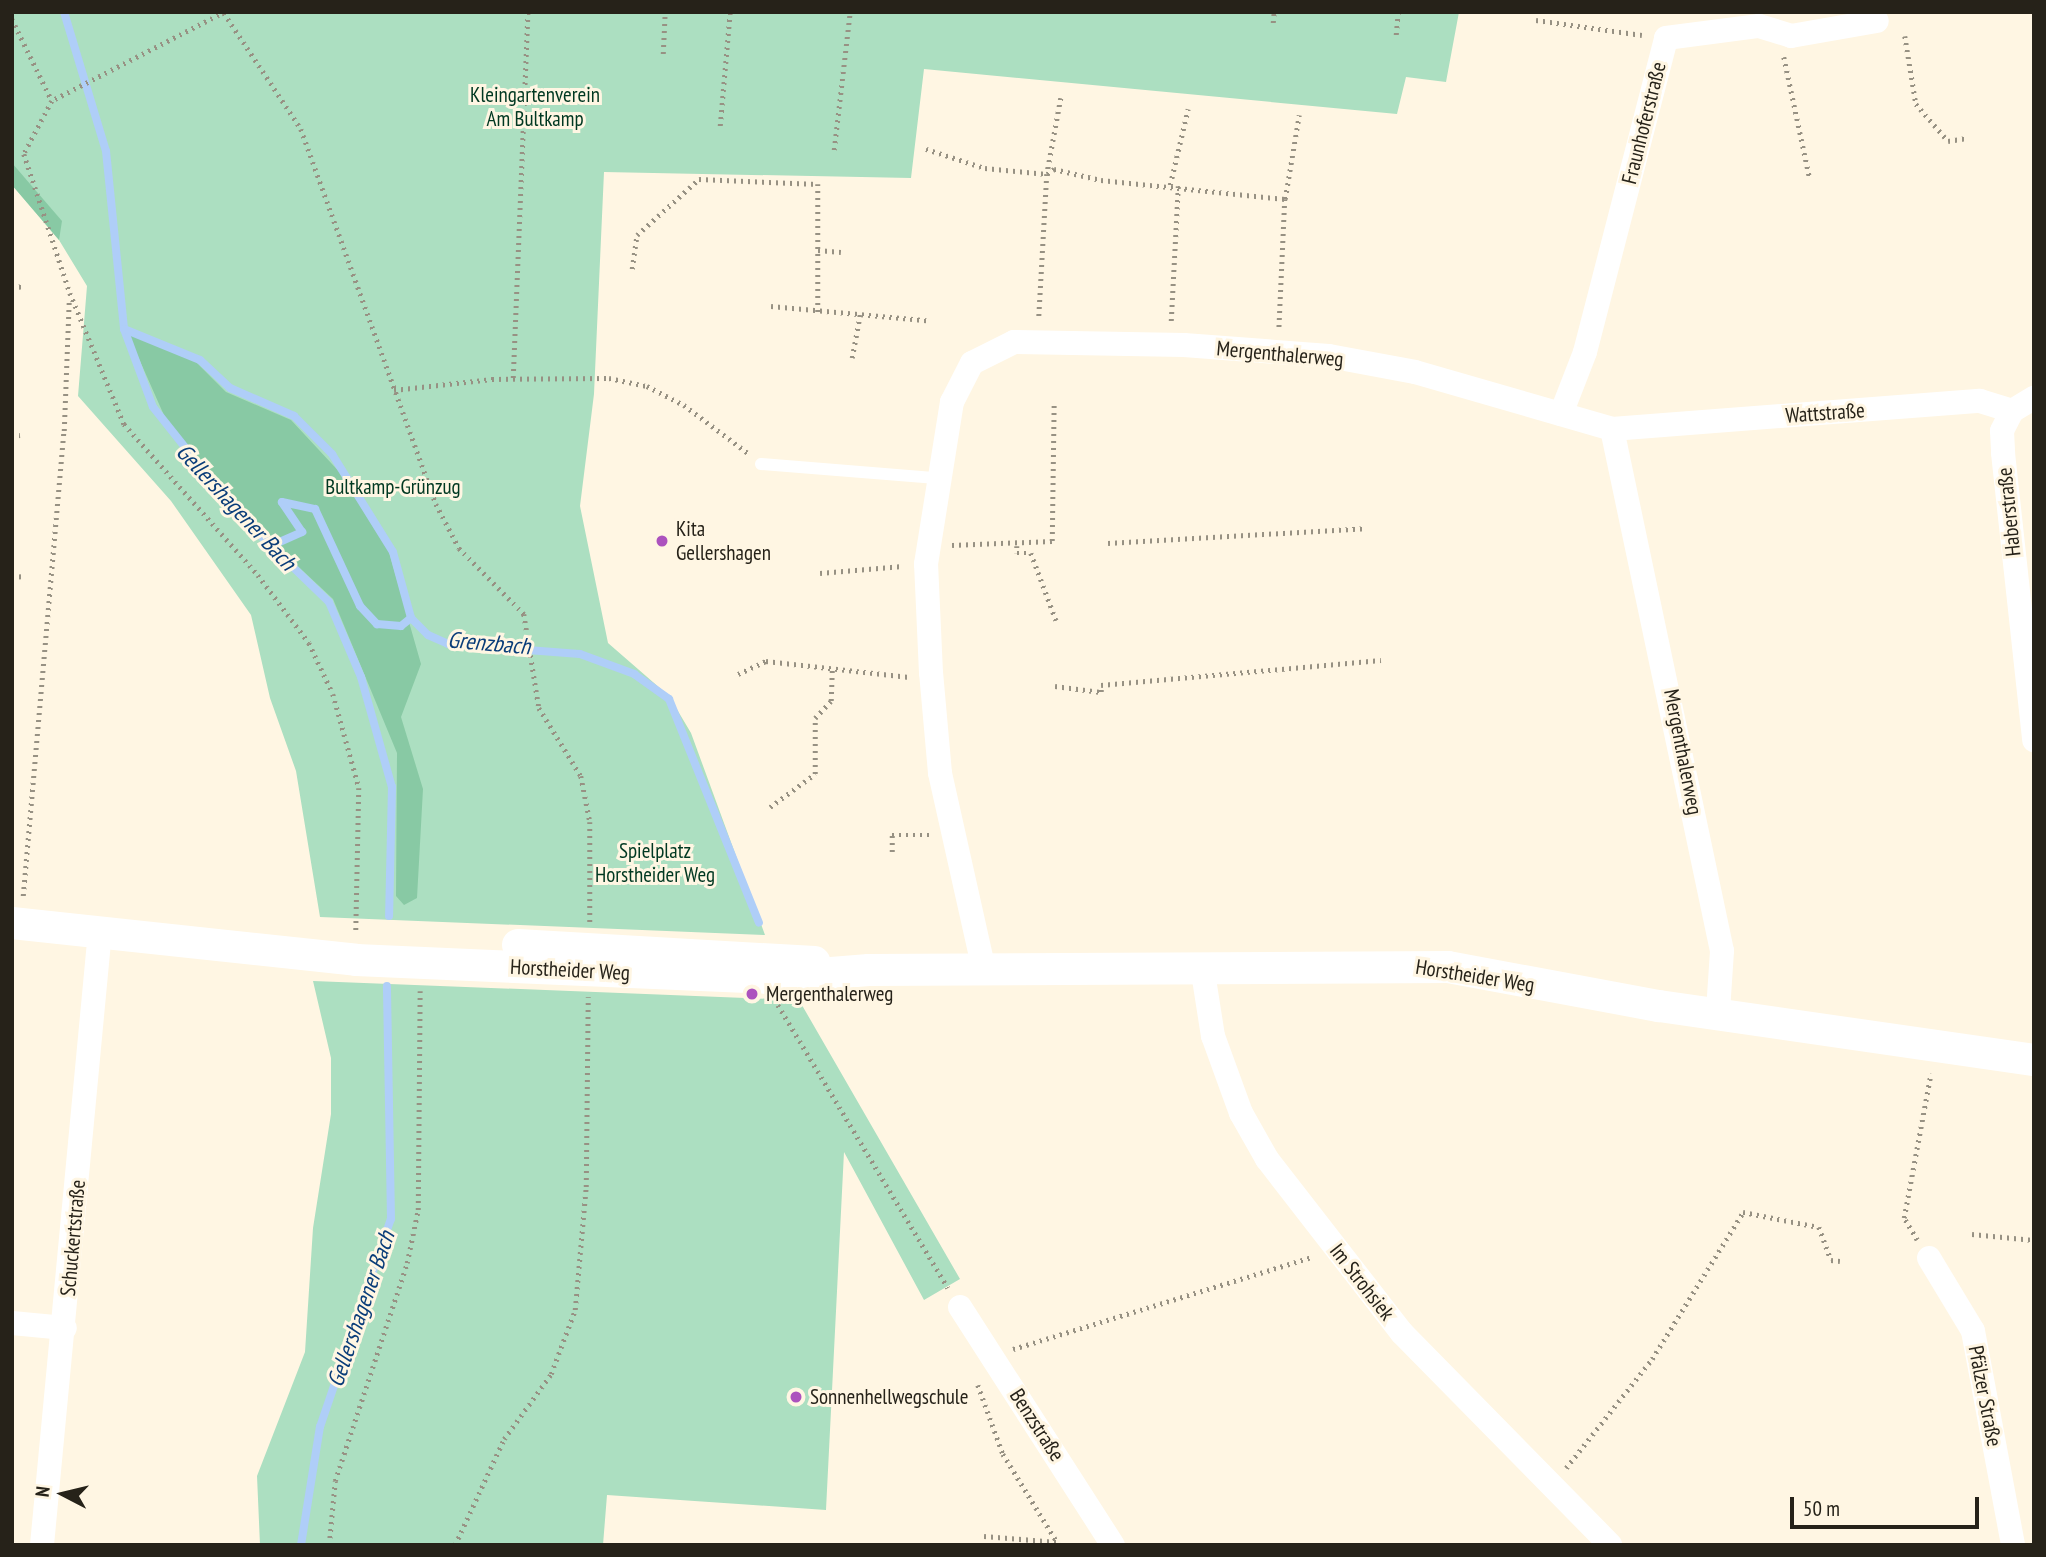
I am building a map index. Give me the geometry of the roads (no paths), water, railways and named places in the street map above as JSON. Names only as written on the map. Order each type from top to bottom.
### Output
[{"type":"street","name":"Fraunhoferstraße","points":[[1561,414],[1585,352],[1666,38],[1759,26],[1791,36],[1877,21]]},
{"type":"street","name":"Mergenthalerweg","points":[[984,970],[954,835],[931,679],[927,554],[936,478],[962,374],[994,351],[1038,341],[1170,345],[1278,352],[1415,372],[1612,429],[1722,951],[1718,1011]]},
{"type":"street","points":[[2012,411],[2034,398]]},
{"type":"street","name":"Wattstraße","points":[[1612,429],[1980,401],[2012,411]]},
{"type":"street","name":"Haberstraße","points":[[2012,411],[2002,431],[2003,453],[2034,740]]},
{"type":"street","name":"Horstheider Weg","points":[[16,924],[271,946],[415,963],[770,956],[869,970]]},
{"type":"street","name":"Schuckertstraße","points":[[42,1545],[65,1328],[100,930]]},
{"type":"street","name":"Horstheider Weg","points":[[271,946],[357,939],[769,978],[869,970],[1202,966],[1448,967],[1659,1006],[1718,1011],[1936,1042],[2034,1060]]},
{"type":"street","name":"Im Strohsiek","points":[[1202,966],[1213,1036],[1241,1112],[1267,1159],[1402,1333],[1610,1545]]},
{"type":"street","name":"Pfälzer Straße","points":[[1929,1258],[1973,1331],[2013,1545]]},
{"type":"street","name":"Benzstraße","points":[[960,1307],[1113,1545]]},
{"type":"street","points":[[12,1323],[65,1328]]},
{"type":"lane","points":[[761,464],[936,478]]},
{"type":"waterway","name":"Gellershagener Bach","points":[[64,12],[106,151],[124,329],[153,407],[239,515],[329,602],[361,677],[392,787],[389,916]]},
{"type":"waterway","name":"Grenzbach","points":[[124,329],[200,360],[230,388],[294,416],[332,454],[393,552],[411,618],[428,635],[448,644],[580,654],[634,674],[669,699],[759,923]]},
{"type":"waterway","points":[[275,544],[302,532],[282,502],[315,509],[360,606],[377,624],[401,626],[411,618]]},
{"type":"waterway","name":"Gellershagener Bach","points":[[301,1545],[320,1427],[391,1219],[387,986]]},
{"type":"place","name":"Kita Gellershagen","points":[[662,541]]},
{"type":"place","name":"Mergenthalerweg","points":[[752,994]]},
{"type":"place","name":"Sonnenhellwegschule","points":[[796,1397]]},
{"type":"park label","name":"Kleingartenverein Am Bultkamp","points":[[535,107]]},
{"type":"park label","name":"Bultkamp-Grünzug","points":[[393,487]]},
{"type":"park label","name":"Spielplatz Horstheider Weg","points":[[655,863]]}]
